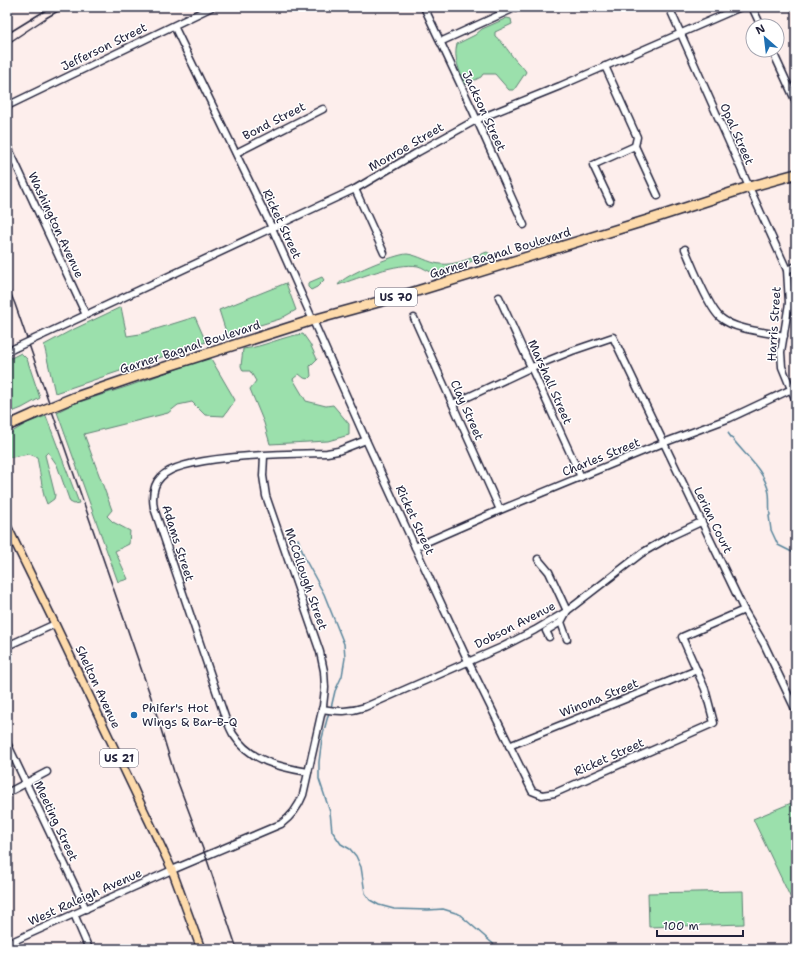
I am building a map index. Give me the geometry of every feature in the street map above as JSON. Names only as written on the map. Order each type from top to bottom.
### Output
[{"type":"highway","name":"Garner Bagnal Boulevard","points":[[7,426],[73,398],[137,376],[313,320],[411,292],[749,187],[796,174]]},
{"type":"main road","name":"Shelton Avenue","points":[[7,526],[56,624],[172,870],[201,949]]},
{"type":"street","name":"Jefferson Street","points":[[7,106],[212,7]]},
{"type":"street","name":"Jackson Street","points":[[424,7],[524,225]]},
{"type":"street","points":[[440,42],[517,7]]},
{"type":"street","name":"Opal Street","points":[[669,7],[787,270]]},
{"type":"street","name":"Monroe Street","points":[[7,352],[355,189],[476,120],[560,86],[741,7]]},
{"type":"street","points":[[752,7],[757,18]]},
{"type":"street","name":"Ricket Street","points":[[174,26],[272,228],[415,547],[468,661],[532,791],[542,795],[555,793],[714,723],[708,700],[697,670]]},
{"type":"street","points":[[776,58],[796,102]]},
{"type":"street","points":[[605,66],[637,137],[635,146],[658,196]]},
{"type":"street","name":"Bond Street","points":[[236,153],[323,109]]},
{"type":"street","name":"Washington Avenue","points":[[7,145],[86,315]]},
{"type":"street","points":[[610,200],[593,166],[635,146]]},
{"type":"street","points":[[355,189],[384,252]]},
{"type":"street","points":[[685,249],[712,307],[720,318],[733,325],[784,336]]},
{"type":"street","points":[[787,270],[796,266]]},
{"type":"street","name":"Harris Street","points":[[787,270],[789,303],[781,352],[782,367],[793,389],[796,401]]},
{"type":"street","name":"Marshall Street","points":[[499,296],[581,477]]},
{"type":"street","name":"Clay Street","points":[[414,318],[500,510]]},
{"type":"street","name":"Lerian Court","points":[[532,367],[572,351],[613,338],[744,610],[764,644],[796,711]]},
{"type":"street","points":[[453,404],[532,367]]},
{"type":"street","name":"Charles Street","points":[[415,547],[500,510],[663,443],[730,418],[793,389]]},
{"type":"street","name":"Adams Street","points":[[308,772],[279,767],[261,760],[245,749],[233,734],[220,702],[154,508],[152,497],[155,486],[161,476],[170,469],[190,463],[237,456],[264,456],[338,451],[366,440]]},
{"type":"street","name":"McCollough Street","points":[[264,456],[263,476],[266,496],[320,652],[324,670],[325,688],[322,709],[308,772]]},
{"type":"street","name":"Dobson Avenue","points":[[322,709],[337,712],[351,711],[502,647],[567,611],[642,553],[671,536],[701,522]]},
{"type":"street","points":[[538,559],[549,572],[567,611],[561,622],[546,631],[548,637]]},
{"type":"street","points":[[697,670],[682,637],[744,610]]},
{"type":"street","points":[[561,622],[567,639]]},
{"type":"street","points":[[7,646],[56,624]]},
{"type":"street","name":"Winona Street","points":[[509,746],[697,670]]},
{"type":"street","name":"Meeting Street","points":[[7,743],[86,909]]},
{"type":"street","points":[[7,793],[47,772]]},
{"type":"street","name":"West Raleigh Avenue","points":[[7,944],[172,870],[281,824],[291,817],[298,807],[303,795],[308,772]]},
{"type":"street","points":[[74,914],[89,949]]},
{"type":"green space","points":[[507,18],[511,19],[512,24],[495,32],[495,36],[502,42],[514,59],[526,72],[514,90],[509,90],[495,74],[483,74],[481,77],[465,85],[456,60],[457,44],[475,35],[482,29]]},
{"type":"green space","points":[[487,252],[492,255],[435,273],[418,266],[400,266],[378,271],[338,285],[349,276],[359,271],[392,257],[401,255],[407,254],[436,263],[452,264]]},
{"type":"green space","points":[[322,277],[324,280],[317,287],[311,290],[308,287],[308,283]]},
{"type":"green space","points":[[286,283],[296,310],[280,319],[227,335],[219,310]]},
{"type":"green space","points":[[121,307],[127,336],[140,334],[195,317],[206,342],[55,393],[44,345]]},
{"type":"green space","points":[[303,334],[310,344],[317,359],[310,366],[311,376],[308,379],[299,374],[293,379],[306,401],[326,406],[333,405],[349,424],[349,435],[328,441],[270,444],[264,423],[250,389],[256,381],[250,371],[243,371],[241,366],[243,349]]},
{"type":"green space","points":[[21,353],[27,359],[40,398],[7,414],[7,360]]},
{"type":"green space","points":[[210,357],[235,400],[224,416],[205,415],[192,402],[178,405],[168,413],[84,434],[112,510],[107,516],[113,522],[130,531],[129,544],[115,551],[128,579],[118,582],[57,412],[73,404]]},
{"type":"green space","points":[[46,416],[79,503],[74,504],[70,502],[57,465],[48,452],[45,455],[55,495],[54,499],[47,504],[44,496],[37,457],[29,454],[7,458],[7,435],[27,423]]},
{"type":"green space","points":[[796,801],[796,909],[753,819]]},
{"type":"green space","points":[[743,891],[744,924],[649,927],[648,893]]},
{"type":"waterway","points":[[728,433],[758,468],[766,484],[769,493],[769,516],[771,530],[778,545],[796,554]]},
{"type":"waterway","points":[[298,539],[305,559],[324,594],[344,644],[345,658],[342,676],[335,691],[331,708]]},
{"type":"waterway","points":[[329,712],[322,738],[319,762],[319,779],[330,812],[332,831],[341,844],[350,849],[356,856],[361,867],[365,893],[370,900],[379,905],[394,909],[443,909],[459,914],[499,949]]},
{"type":"railway","points":[[7,34],[51,7]]},
{"type":"railway","points":[[7,44],[65,7]]},
{"type":"railway","points":[[7,285],[15,304],[153,703],[174,772],[206,857],[237,949]]},
{"type":"place","name":"Phifer's Hot Wings & Bar-B-Q","points":[[134,715]]}]
